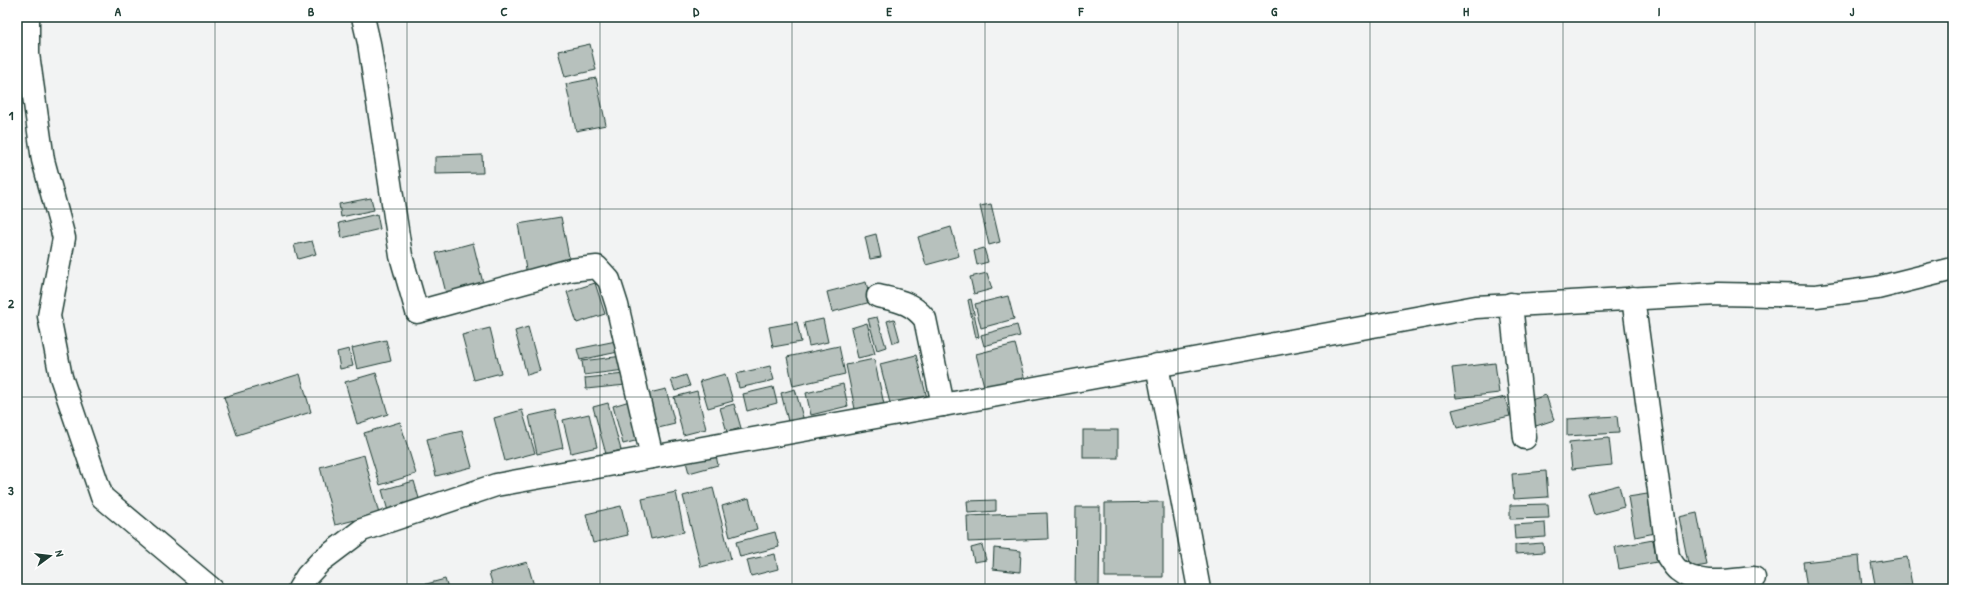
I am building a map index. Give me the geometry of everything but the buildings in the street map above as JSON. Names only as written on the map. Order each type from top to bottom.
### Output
[{"type":"street","points":[[28,17],[28,54],[43,160],[64,238],[49,316],[63,384],[102,497],[212,589]]},
{"type":"street","points":[[363,17],[369,43],[401,256],[418,312],[570,270],[597,267],[609,280],[617,305],[652,457]]},
{"type":"street","points":[[299,589],[307,576],[322,561],[362,530],[496,485],[943,406],[1157,365],[1476,307],[1718,294],[1816,296],[1877,288],[1953,269]]},
{"type":"street","points":[[878,296],[907,303],[916,309],[925,319],[943,406]]},
{"type":"street","points":[[1633,298],[1668,557],[1677,570],[1692,577],[1712,581],[1754,578]]},
{"type":"street","points":[[1511,304],[1525,438]]},
{"type":"street","points":[[1157,365],[1199,589]]}]
